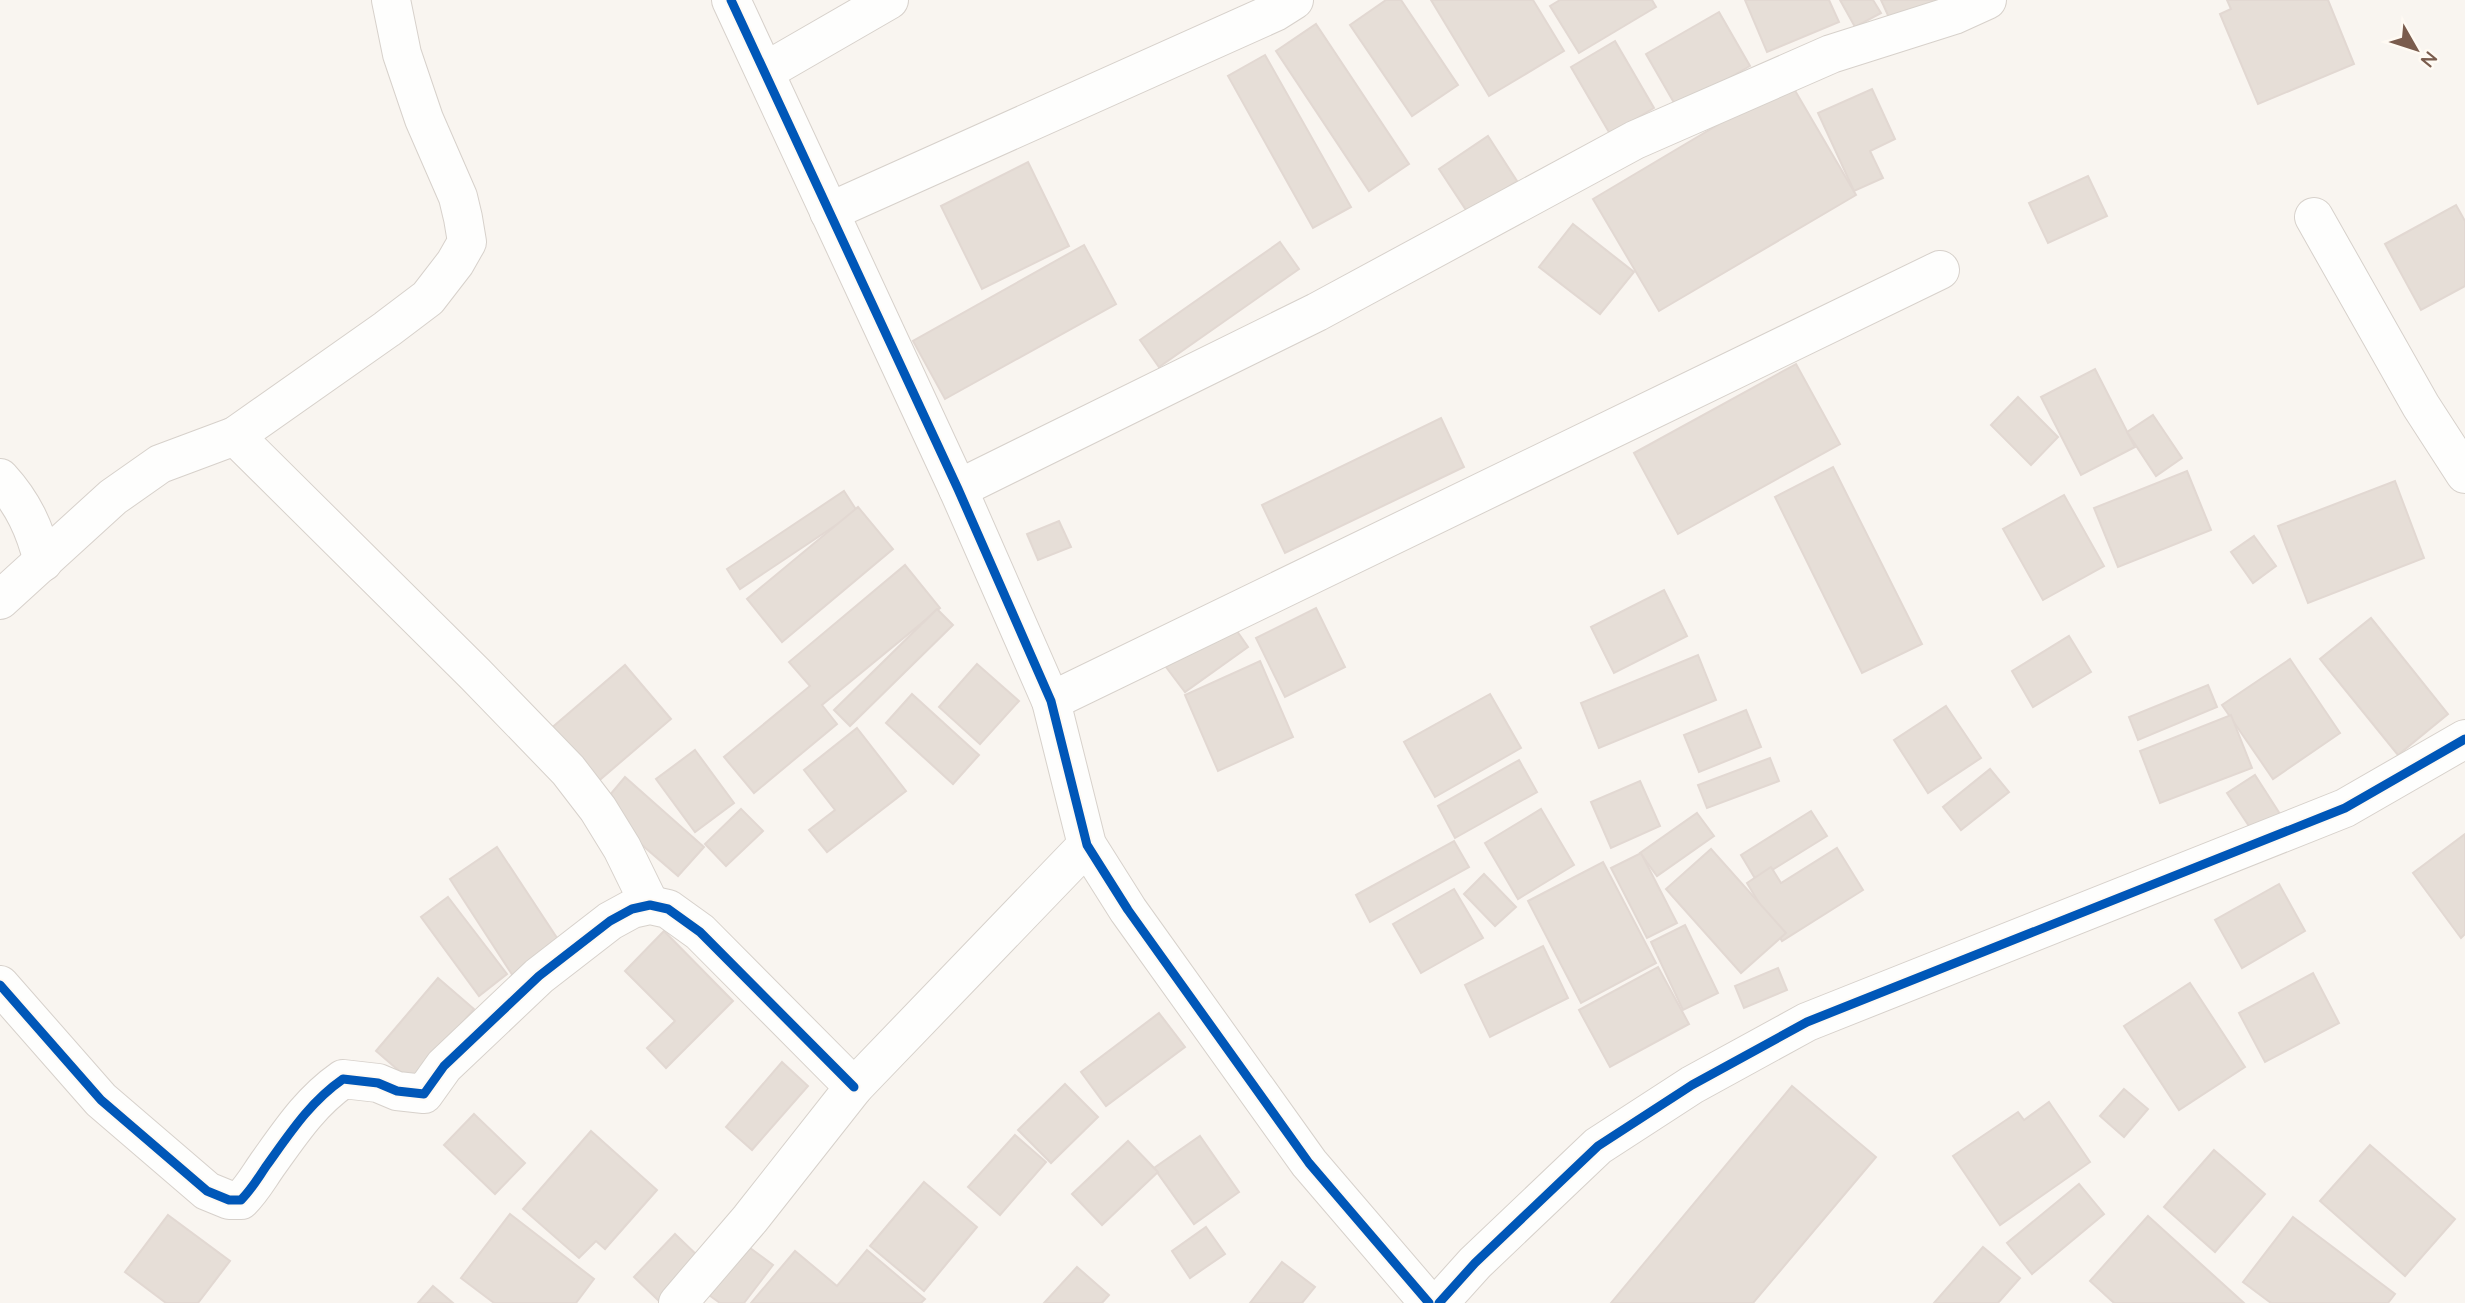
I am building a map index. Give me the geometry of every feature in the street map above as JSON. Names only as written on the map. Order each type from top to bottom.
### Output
[{"type":"street","points":[[0,600],[113,497],[160,464],[235,436],[387,329],[428,298],[447,276],[467,242],[458,197],[424,119],[402,54],[391,0]]},
{"type":"street","points":[[731,0],[958,489],[1051,701],[1087,845],[1128,911],[1309,1163],[1429,1303]]},
{"type":"street","points":[[766,71],[888,0]]},
{"type":"street","points":[[830,212],[1275,12],[1294,0]]},
{"type":"street","points":[[958,489],[1317,312],[1635,140],[1831,54],[1954,15],[1987,0]]},
{"type":"street","points":[[2314,217],[2421,406],[2465,474]]},
{"type":"street","points":[[1051,701],[1940,270]]},
{"type":"street","points":[[235,436],[568,770],[598,809],[622,848],[650,905]]},
{"type":"street","points":[[0,478],[18,497],[36,534],[43,562]]},
{"type":"street","points":[[1439,1303],[1475,1263],[1598,1146],[1692,1085],[1795,1028],[2346,808],[2465,739]]},
{"type":"street","points":[[678,1303],[750,1219],[853,1087],[1087,845]]},
{"type":"street","points":[[0,985],[101,1100],[207,1191],[229,1200],[241,1200],[253,1188],[299,1119],[324,1093],[343,1079],[378,1083],[397,1091],[424,1094],[444,1066],[539,976],[610,921],[632,909],[650,905],[668,909],[700,932],[853,1087]]},
{"type":"building","points":[[1386,0],[1401,0],[1458,85],[1412,116],[1350,25]]},
{"type":"building","points":[[1431,0],[1533,0],[1564,51],[1489,96]]},
{"type":"building","points":[[1560,0],[1652,0],[1656,7],[1579,53],[1550,6]]},
{"type":"building","points":[[1745,0],[1829,0],[1839,22],[1767,52]]},
{"type":"building","points":[[1840,0],[1873,0],[1881,13],[1855,27]]},
{"type":"building","points":[[1881,0],[1937,0],[1891,22]]},
{"type":"building","points":[[2227,0],[2328,0],[2354,64],[2258,104],[2220,14],[2231,9]]},
{"type":"building","points":[[1719,12],[1750,66],[1677,108],[1646,54]]},
{"type":"building","points":[[1316,24],[1409,164],[1369,191],[1276,51]]},
{"type":"building","points":[[1615,41],[1654,108],[1610,134],[1571,67]]},
{"type":"building","points":[[1265,55],[1351,207],[1313,228],[1228,76]]},
{"type":"building","points":[[1790,82],[1856,195],[1659,311],[1593,199]]},
{"type":"building","points":[[1872,89],[1895,139],[1870,151],[1883,178],[1854,191],[1818,113]]},
{"type":"building","points":[[1488,136],[1517,181],[1468,213],[1439,169]]},
{"type":"building","points":[[1028,162],[1069,246],[982,289],[941,206]]},
{"type":"building","points":[[2088,176],[2107,216],[2048,243],[2029,203]]},
{"type":"building","points":[[2456,205],[2465,221],[2465,286],[2421,310],[2385,244]]},
{"type":"building","points":[[1573,224],[1634,272],[1600,314],[1539,267]]},
{"type":"building","points":[[1280,242],[1299,269],[1159,367],[1140,340]]},
{"type":"building","points":[[1084,245],[1116,304],[945,399],[913,341]]},
{"type":"building","points":[[1796,364],[1840,444],[1678,534],[1634,453]]},
{"type":"building","points":[[2095,369],[2135,447],[2081,475],[2041,397]]},
{"type":"building","points":[[2018,397],[2058,437],[2031,465],[1991,425]]},
{"type":"building","points":[[2153,415],[2182,458],[2156,476],[2127,432]]},
{"type":"building","points":[[1441,418],[1464,467],[1285,553],[1262,505]]},
{"type":"building","points":[[1833,467],[1922,644],[1862,673],[1775,497]]},
{"type":"building","points":[[2187,471],[2211,530],[2118,567],[2094,508]]},
{"type":"building","points":[[2395,481],[2424,558],[2308,603],[2278,526]]},
{"type":"building","points":[[844,491],[857,511],[740,589],[727,569]]},
{"type":"building","points":[[2064,495],[2104,566],[2043,600],[2003,529]]},
{"type":"building","points":[[858,507],[893,549],[782,642],[747,599]]},
{"type":"building","points":[[1059,521],[1071,547],[1038,560],[1027,534]]},
{"type":"building","points":[[2254,536],[2276,566],[2253,583],[2231,552]]},
{"type":"building","points":[[905,565],[940,608],[822,705],[837,724],[754,793],[724,757],[810,686],[789,662]]},
{"type":"building","points":[[1664,590],[1687,636],[1614,673],[1591,627]]},
{"type":"building","points":[[1316,608],[1345,667],[1285,697],[1256,638]]},
{"type":"building","points":[[937,609],[953,625],[850,726],[834,710]]},
{"type":"building","points":[[2371,618],[2448,714],[2398,755],[2320,659]]},
{"type":"building","points":[[1230,621],[1248,647],[1185,692],[1166,667]]},
{"type":"building","points":[[2069,636],[2091,672],[2033,707],[2012,671]]},
{"type":"building","points":[[1698,655],[1716,700],[1599,748],[1581,703]]},
{"type":"building","points":[[2290,659],[2340,733],[2273,779],[2222,705]]},
{"type":"building","points":[[1260,661],[1293,737],[1218,771],[1185,695]]},
{"type":"building","points":[[977,664],[1019,701],[980,744],[939,707]]},
{"type":"building","points":[[625,665],[671,719],[595,784],[549,730]]},
{"type":"building","points":[[2208,685],[2217,707],[2138,740],[2129,717]]},
{"type":"building","points":[[912,694],[979,755],[953,784],[886,723]]},
{"type":"building","points":[[1490,694],[1521,748],[1435,797],[1404,742]]},
{"type":"building","points":[[1946,706],[1981,758],[1928,793],[1894,740]]},
{"type":"building","points":[[1746,710],[1761,747],[1699,772],[1684,735]]},
{"type":"building","points":[[2231,715],[2252,768],[2160,803],[2140,751]]},
{"type":"building","points":[[857,728],[906,791],[827,852],[809,830],[835,810],[804,770]]},
{"type":"building","points":[[695,750],[734,803],[695,832],[656,779]]},
{"type":"building","points":[[1770,758],[1779,781],[1707,808],[1698,785]]},
{"type":"building","points":[[1519,760],[1537,792],[1455,838],[1438,806]]},
{"type":"building","points":[[1990,769],[2009,792],[1961,830],[1943,807]]},
{"type":"building","points":[[2255,775],[2280,814],[2253,832],[2227,793]]},
{"type":"building","points":[[625,777],[704,847],[678,876],[599,808]]},
{"type":"building","points":[[1640,781],[1660,826],[1611,848],[1591,802]]},
{"type":"building","points":[[741,809],[763,831],[726,866],[705,844]]},
{"type":"building","points":[[1541,809],[1574,865],[1518,899],[1485,843]]},
{"type":"building","points":[[1811,811],[1827,836],[1756,880],[1741,855]]},
{"type":"building","points":[[1697,813],[1714,836],[1657,876],[1640,853]]},
{"type":"building","points":[[2465,834],[2465,934],[2461,938],[2413,873]]},
{"type":"building","points":[[1454,841],[1469,867],[1370,922],[1356,895]]},
{"type":"building","points":[[497,847],[563,947],[515,979],[450,879]]},
{"type":"building","points":[[1837,848],[1863,890],[1782,941],[1747,883],[1771,867],[1781,883]]},
{"type":"building","points":[[1711,849],[1786,933],[1741,973],[1666,889]]},
{"type":"building","points":[[1641,853],[1677,923],[1647,938],[1611,868]]},
{"type":"building","points":[[1603,862],[1656,963],[1581,1003],[1528,901]]},
{"type":"building","points":[[1484,874],[1516,907],[1495,926],[1464,894]]},
{"type":"building","points":[[2279,884],[2305,931],[2242,968],[2215,920]]},
{"type":"building","points":[[1454,889],[1483,938],[1421,973],[1393,924]]},
{"type":"building","points":[[448,897],[507,974],[479,996],[421,917]]},
{"type":"building","points":[[1685,925],[1718,993],[1683,1010],[1651,942]]},
{"type":"building","points":[[664,931],[733,1001],[666,1068],[647,1048],[675,1021],[625,971]]},
{"type":"building","points":[[1543,946],[1568,998],[1490,1037],[1465,985]]},
{"type":"building","points":[[1658,967],[1689,1024],[1610,1067],[1579,1010]]},
{"type":"building","points":[[1778,968],[1787,990],[1744,1008],[1735,986]]},
{"type":"building","points":[[2313,973],[2339,1023],[2265,1062],[2239,1013]]},
{"type":"building","points":[[438,978],[474,1009],[412,1082],[376,1051]]},
{"type":"building","points":[[2190,983],[2245,1067],[2179,1110],[2124,1026]]},
{"type":"building","points":[[1159,1013],[1185,1047],[1106,1106],[1081,1072]]},
{"type":"building","points":[[782,1062],[808,1086],[752,1150],[726,1127]]},
{"type":"building","points":[[1065,1084],[1098,1117],[1051,1163],[1018,1130]]},
{"type":"building","points":[[1792,1086],[1876,1157],[1753,1303],[1611,1303]]},
{"type":"building","points":[[2124,1089],[2148,1109],[2124,1137],[2100,1116]]},
{"type":"building","points":[[2049,1102],[2090,1162],[2000,1225],[1953,1156],[2018,1112],[2024,1120]]},
{"type":"building","points":[[474,1114],[525,1163],[495,1194],[444,1145]]},
{"type":"building","points":[[591,1131],[657,1190],[605,1249],[596,1241],[579,1258],[523,1209]]},
{"type":"building","points":[[1015,1135],[1046,1162],[1000,1215],[968,1187]]},
{"type":"building","points":[[1200,1136],[1239,1192],[1194,1224],[1154,1168]]},
{"type":"building","points":[[1128,1141],[1158,1172],[1102,1225],[1072,1194]]},
{"type":"building","points":[[2370,1145],[2455,1219],[2405,1276],[2320,1201]]},
{"type":"building","points":[[2214,1150],[2265,1194],[2215,1252],[2164,1207]]},
{"type":"building","points":[[924,1182],[977,1227],[924,1291],[870,1246]]},
{"type":"building","points":[[2079,1184],[2104,1214],[2032,1274],[2007,1243]]},
{"type":"building","points":[[510,1214],[594,1279],[576,1303],[494,1303],[461,1278]]},
{"type":"building","points":[[168,1215],[230,1261],[198,1303],[166,1303],[125,1272]]},
{"type":"building","points":[[2148,1216],[2244,1303],[2114,1303],[2090,1281]]},
{"type":"building","points":[[2293,1217],[2395,1294],[2388,1303],[2271,1303],[2243,1282]]},
{"type":"building","points":[[1206,1227],[1225,1254],[1190,1278],[1172,1251]]},
{"type":"building","points":[[675,1234],[701,1259],[660,1302],[634,1277]]},
{"type":"building","points":[[746,1245],[773,1265],[744,1303],[720,1303],[709,1295]]},
{"type":"building","points":[[1983,1247],[2020,1278],[1998,1303],[1934,1303]]},
{"type":"building","points":[[867,1250],[925,1299],[921,1303],[751,1303],[795,1251],[837,1286]]},
{"type":"building","points":[[1282,1262],[1315,1287],[1302,1303],[1250,1303]]},
{"type":"building","points":[[1077,1267],[1109,1295],[1102,1303],[1044,1303]]},
{"type":"building","points":[[433,1286],[453,1303],[418,1303]]},
{"type":"cycle path","points":[[731,0],[958,489],[1051,701],[1087,845],[1128,910],[1309,1163],[1429,1303]]},
{"type":"cycle path","points":[[1439,1303],[1475,1263],[1598,1146],[1692,1085],[1807,1022],[2345,808],[2465,739]]},
{"type":"cycle path","points":[[0,985],[101,1100],[207,1191],[229,1200],[241,1200],[245,1196],[301,1119],[320,1098],[343,1079],[378,1083],[397,1091],[424,1094],[444,1066],[539,976],[610,921],[632,909],[650,905],[668,909],[700,932],[854,1087]]}]
